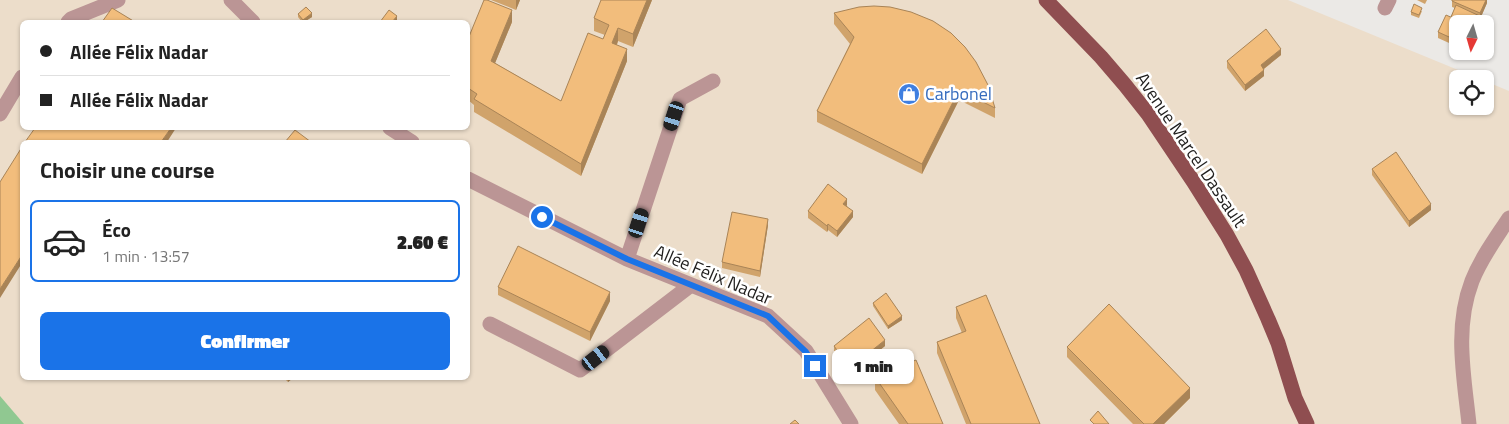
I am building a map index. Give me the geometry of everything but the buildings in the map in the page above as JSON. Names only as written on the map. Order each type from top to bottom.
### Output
[{"type":"main road","name":"Avenue Marcel Dassault","points":[[1046,0],[1101,56],[1130,92],[1193,181],[1227,235],[1246,270],[1278,343],[1295,398],[1307,424]]},
{"type":"main road","name":"Avenue Marcel Dassault","points":[[1295,398],[1296,424]]},
{"type":"street","points":[[70,20],[118,0]]},
{"type":"street","points":[[231,0],[251,20]]},
{"type":"street","points":[[0,114],[20,80]]},
{"type":"street","points":[[627,259],[680,98],[713,81]]},
{"type":"street","points":[[393,130],[409,140]]},
{"type":"street","name":"Allée Félix Nadar","points":[[470,180],[627,259],[768,316],[806,352],[851,424]]},
{"type":"street","points":[[1470,424],[1462,358],[1461,334],[1463,315],[1472,281],[1509,218]]},
{"type":"street","points":[[490,324],[580,370],[691,285]]},
{"type":"shaded area","points":[[0,0],[1288,0],[1458,70],[1449,70],[1449,115],[1494,115],[1494,85],[1509,91],[1509,424],[0,424]]},
{"type":"green space","points":[[0,396],[24,424],[0,424]]},
{"type":"place","name":"Carbonel","points":[[909,94]]},
{"type":"route","points":[[542,217],[627,259],[768,316],[806,352],[815,366]]}]
